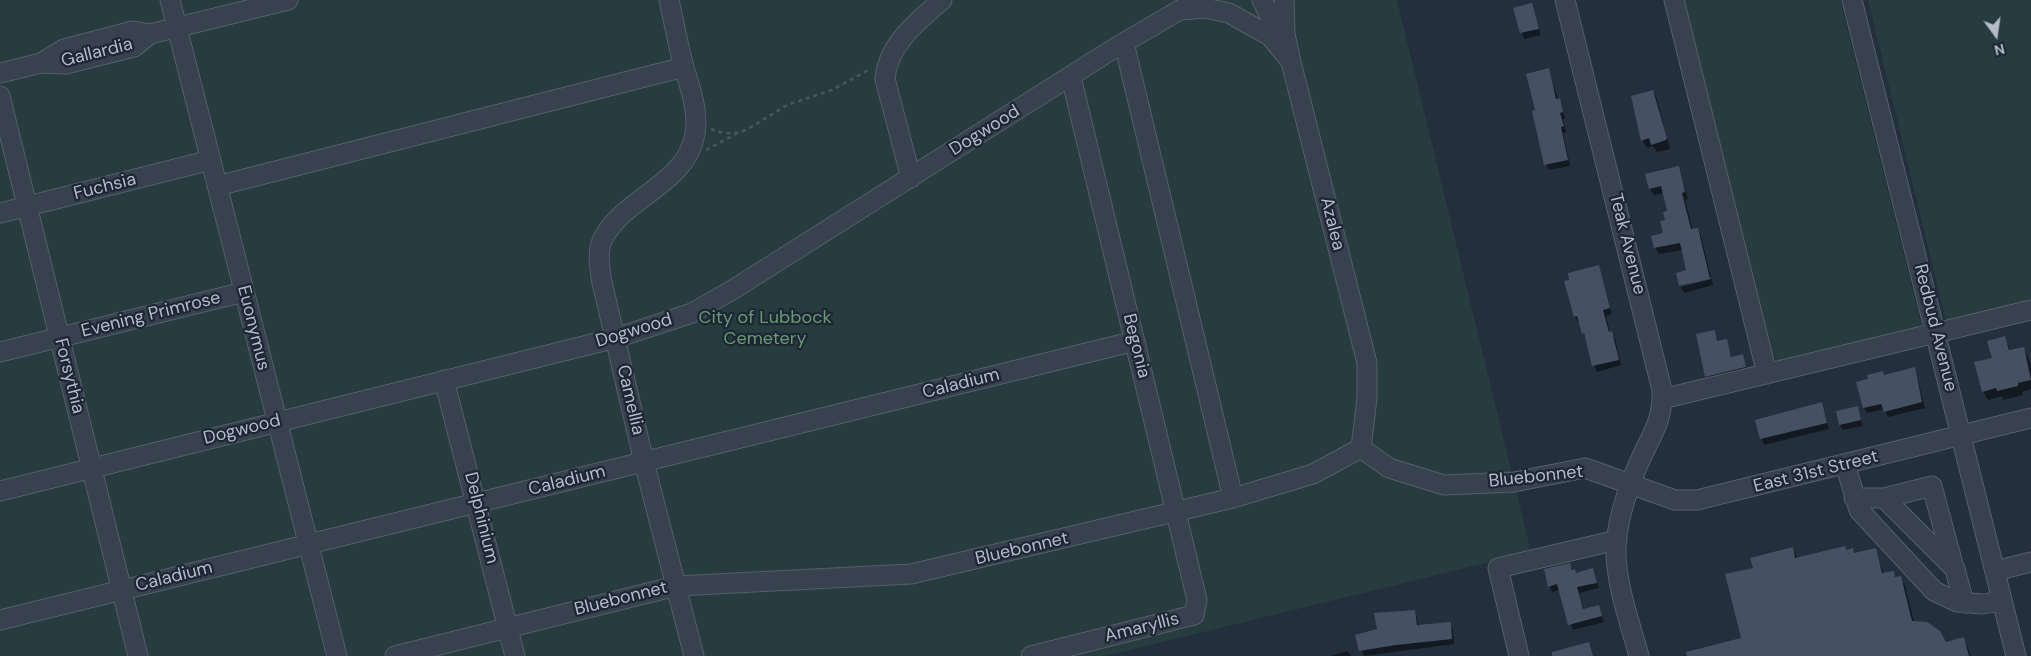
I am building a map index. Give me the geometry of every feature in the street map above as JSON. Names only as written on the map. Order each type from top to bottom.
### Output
[{"type":"street","name":"Euonymus","points":[[170,0],[337,656]]},
{"type":"street","name":"Gallardia","points":[[0,73],[40,63],[66,64],[134,47],[150,34],[270,2],[288,0]]},
{"type":"street","name":"Camellia","points":[[669,0],[684,67],[695,103],[695,134],[688,155],[670,176],[655,191],[611,226],[601,242],[600,259],[601,278],[644,462],[694,656]]},
{"type":"street","points":[[910,178],[885,79],[888,58],[893,48],[920,19],[942,0]]},
{"type":"street","name":"Dogwood","points":[[0,491],[616,338],[692,313],[1124,43],[1197,0]]},
{"type":"street","points":[[1262,0],[1291,62]]},
{"type":"street","name":"Azalea","points":[[1284,0],[1285,34],[1291,62],[1367,363],[1367,398],[1361,448]]},
{"type":"street","name":"Teak Avenue","points":[[1565,0],[1654,348],[1662,400],[1663,409],[1656,430],[1638,465],[1631,485]]},
{"type":"street","points":[[1674,0],[1767,374]]},
{"type":"street","name":"Redbud Avenue","points":[[1852,0],[2016,656]]},
{"type":"street","points":[[1179,11],[1205,8],[1229,13],[1270,36],[1291,62]]},
{"type":"street","points":[[1124,43],[1233,498]]},
{"type":"street","points":[[217,186],[684,67]]},
{"type":"street","name":"Begonia","points":[[1071,77],[1197,600],[1194,615]]},
{"type":"street","name":"Forsythia","points":[[0,96],[138,656]]},
{"type":"street","name":"Fuchsia","points":[[0,213],[211,160]]},
{"type":"street","name":"Evening Primrose","points":[[0,352],[244,292]]},
{"type":"street","points":[[1662,400],[2031,310]]},
{"type":"street","name":"Caladium","points":[[0,620],[1135,341]]},
{"type":"street","name":"Delphinium","points":[[444,380],[478,503],[515,656]]},
{"type":"street","name":"East 31st Street","points":[[1631,485],[1675,500],[1697,500],[2031,418]]},
{"type":"street","name":"Bluebonnet","points":[[395,656],[676,586],[911,574],[1176,513],[1233,498],[1313,474],[1361,448],[1389,468],[1444,485],[1514,482],[1586,468],[1631,485]]},
{"type":"street","points":[[1845,464],[1854,498],[1866,520],[1934,591],[1944,598],[1964,603],[1983,604],[2002,601]]},
{"type":"street","points":[[1631,485],[1617,540],[1618,573],[1639,656]]},
{"type":"street","points":[[1854,498],[1884,498],[1932,486],[1964,603]]},
{"type":"street","points":[[1884,498],[1954,569]]},
{"type":"street","points":[[1519,656],[1498,568],[1617,540]]},
{"type":"street","points":[[1995,571],[2031,562]]},
{"type":"street","name":"Amaryllis","points":[[1031,656],[1194,615]]},
{"type":"path","points":[[688,155],[703,152],[748,129],[788,104],[832,90],[888,58]]},
{"type":"path","points":[[695,118],[707,128],[723,133],[738,133]]},
{"type":"green space","name":"City of Lubbock Cemetery","points":[[0,0],[1397,0],[1531,552],[1105,656],[0,656]]},
{"type":"green space","points":[[1681,0],[1840,0],[1923,331],[1778,362],[1769,351]]},
{"type":"green space","points":[[1868,0],[2031,0],[2031,306],[1953,324],[1946,321]]},
{"type":"building","points":[[1532,3],[1539,29],[1520,33],[1513,8]]},
{"type":"building","points":[[1549,68],[1556,99],[1560,98],[1563,112],[1560,113],[1564,126],[1561,127],[1568,160],[1544,165],[1532,111],[1535,110],[1526,74]]},
{"type":"building","points":[[1653,90],[1667,138],[1651,145],[1649,138],[1641,141],[1631,96]]},
{"type":"building","points":[[1679,166],[1685,192],[1682,193],[1691,229],[1698,228],[1710,279],[1679,286],[1676,273],[1686,270],[1680,243],[1654,248],[1651,236],[1663,233],[1660,221],[1665,220],[1663,212],[1667,211],[1661,186],[1649,189],[1645,174]]},
{"type":"building","points":[[1599,265],[1610,308],[1603,310],[1609,332],[1612,331],[1619,360],[1592,366],[1584,333],[1582,334],[1577,316],[1574,317],[1564,281],[1569,280],[1568,273]]},
{"type":"building","points":[[1715,330],[1717,341],[1727,339],[1731,357],[1743,354],[1746,367],[1705,377],[1696,334]]},
{"type":"building","points":[[2005,336],[2009,350],[2024,347],[2031,380],[2018,383],[2018,386],[1997,391],[1996,388],[1982,392],[1974,362],[1992,358],[1987,341]]},
{"type":"building","points":[[1915,367],[1922,402],[1884,412],[1881,404],[1863,408],[1856,382],[1868,379],[1867,375],[1883,371],[1884,375]]},
{"type":"building","points":[[1822,402],[1827,423],[1760,439],[1755,420]]},
{"type":"building","points":[[1858,406],[1861,420],[1839,425],[1836,411]]},
{"type":"building","points":[[1845,546],[1846,550],[1853,548],[1854,553],[1876,548],[1882,573],[1894,571],[1895,577],[1901,576],[1912,621],[1927,622],[1940,631],[1946,642],[1964,637],[1969,656],[1687,656],[1686,652],[1741,638],[1725,574],[1753,568],[1750,558],[1793,547],[1795,558]]},
{"type":"building","points":[[1570,563],[1572,570],[1575,569],[1576,573],[1593,568],[1597,583],[1577,587],[1583,609],[1599,605],[1602,616],[1568,625],[1557,584],[1548,587],[1544,569]]},
{"type":"building","points":[[1415,610],[1417,625],[1451,622],[1452,639],[1359,651],[1355,635],[1377,629],[1374,613]]},
{"type":"building","points":[[1589,642],[1593,656],[1552,656],[1552,652]]}]
